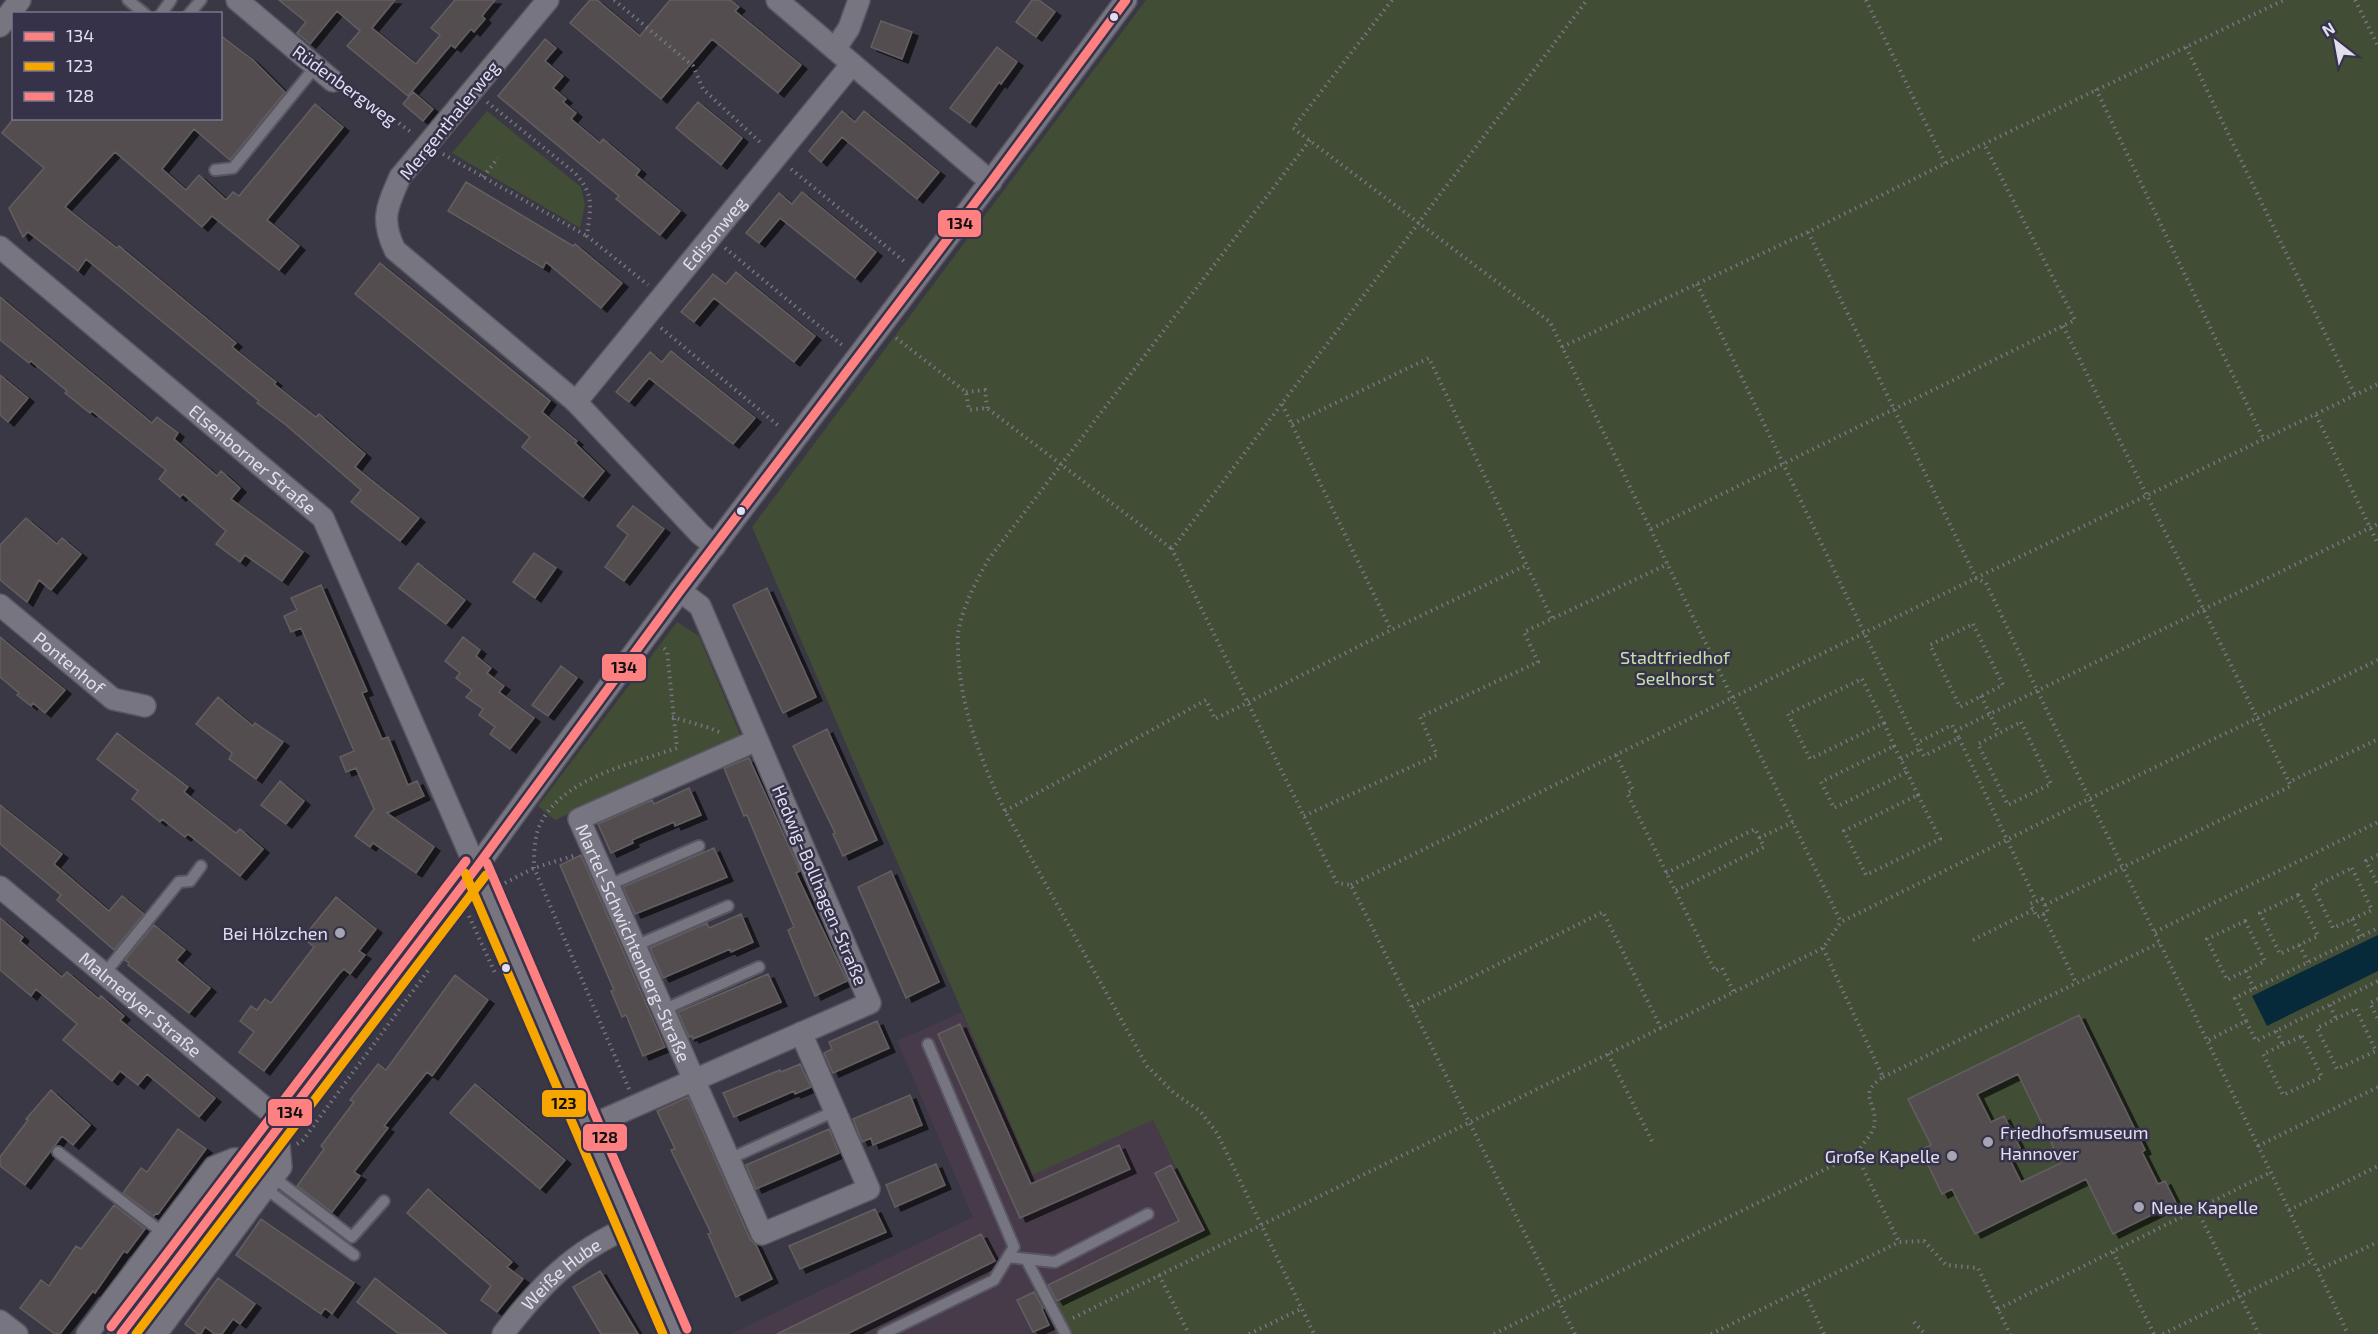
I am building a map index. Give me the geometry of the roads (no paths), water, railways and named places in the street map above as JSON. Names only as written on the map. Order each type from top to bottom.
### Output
[{"type":"street","name":"Rüdenbergweg","points":[[237,0],[333,81]]},
{"type":"street","name":"Mergenthalerweg","points":[[548,0],[400,177],[388,205],[386,232],[395,250],[576,402],[700,534],[715,546]]},
{"type":"street","points":[[777,0],[991,182]]},
{"type":"street","points":[[835,49],[849,28],[859,0]]},
{"type":"street","points":[[121,1334],[476,868],[680,591],[991,182],[1126,0]]},
{"type":"street","name":"Edisonweg","points":[[576,402],[852,64]]},
{"type":"street","name":"Elsenborner Straße","points":[[0,247],[323,518],[476,868]]},
{"type":"street","name":"Hedwig-Bollhagen-Straße","points":[[587,1127],[870,1002],[700,606],[680,591]]},
{"type":"street","name":"Pontenhof","points":[[0,605],[113,699],[145,706]]},
{"type":"street","name":"Martel-Schwichtenberg-Straße","points":[[757,740],[579,819],[762,1234],[869,1189],[835,1112]]},
{"type":"street","points":[[476,868],[676,1334]]},
{"type":"street","name":"Malmedyer Straße","points":[[0,886],[105,973],[268,1139]]},
{"type":"street","points":[[801,1033],[835,1112]]},
{"type":"street","points":[[156,1334],[281,1167],[279,1145],[268,1139]]},
{"type":"street","points":[[87,1334],[214,1167],[234,1159],[268,1139]]},
{"type":"street","name":"Weiße Hube","points":[[503,1334],[524,1306],[556,1273],[592,1244],[630,1227]]},
{"type":"street","points":[[0,1322],[17,1334]]},
{"type":"lane","points":[[128,0],[143,12]]},
{"type":"lane","points":[[191,12],[201,0]]},
{"type":"lane","points":[[215,170],[233,168],[315,67]]},
{"type":"lane","points":[[609,885],[699,846]]},
{"type":"lane","points":[[105,973],[179,882],[190,881],[201,866]]},
{"type":"lane","points":[[635,946],[728,906]]},
{"type":"lane","points":[[663,1010],[759,967]]},
{"type":"lane","points":[[882,1334],[994,1280],[1014,1247],[928,1044]]},
{"type":"lane","points":[[729,1159],[835,1112]]},
{"type":"lane","points":[[58,1152],[163,1233]]},
{"type":"lane","points":[[269,1182],[352,1237],[384,1201]]},
{"type":"lane","points":[[269,1182],[354,1255]]},
{"type":"lane","points":[[1008,1257],[1055,1262],[1148,1214]]},
{"type":"lane","points":[[1026,1259],[1065,1333]]},
{"type":"water","points":[[2378,935],[2378,971],[2267,1026],[2252,996]]},
{"type":"place","name":"Bei Hölzchen","points":[[340,933]]},
{"type":"place","name":"Friedhofsmuseum Hannover","points":[[1988,1142]]},
{"type":"place","name":"Große Kapelle","points":[[1952,1156]]},
{"type":"place","name":"Neue Kapelle","points":[[2139,1207]]},
{"type":"park label","name":"Stadtfriedhof Seelhorst","points":[[1675,667]]}]
